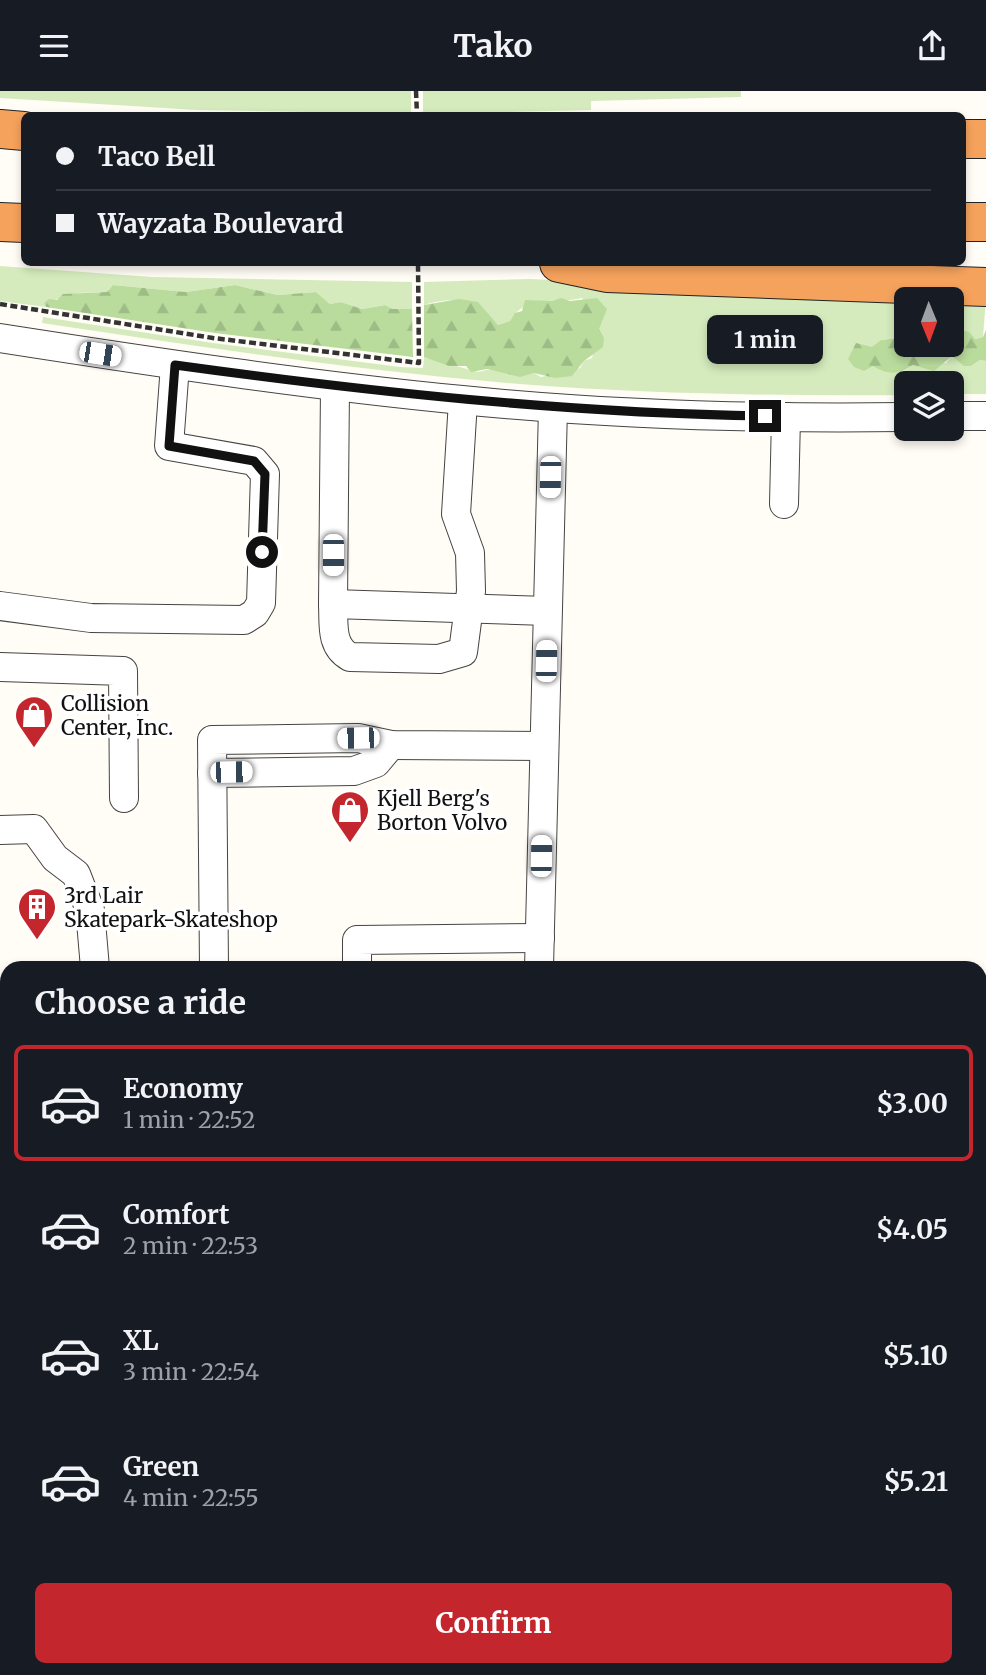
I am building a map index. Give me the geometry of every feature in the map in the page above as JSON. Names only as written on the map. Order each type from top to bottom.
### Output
[{"type":"highway","points":[[0,129],[21,131]]},
{"type":"highway","points":[[966,139],[986,139]]},
{"type":"highway","points":[[0,222],[21,223]]},
{"type":"highway","points":[[966,222],[986,222]]},
{"type":"highway","points":[[573,266],[607,273],[986,287]]},
{"type":"street","points":[[0,338],[335,387],[463,401],[553,408],[786,417],[894,417]]},
{"type":"street","points":[[0,606],[91,618],[244,620],[255,613],[261,603],[265,474],[254,461],[169,446],[175,365]]},
{"type":"street","points":[[335,387],[333,604],[336,644],[350,657],[456,657],[463,652],[469,608],[470,553],[456,514],[463,401]]},
{"type":"street","points":[[539,961],[553,408]]},
{"type":"street","points":[[964,416],[986,416]]},
{"type":"street","points":[[784,504],[786,417]]},
{"type":"street","points":[[333,604],[547,611]]},
{"type":"street","points":[[0,667],[123,671],[124,798]]},
{"type":"street","points":[[214,961],[212,740],[358,738],[391,745],[544,746]]},
{"type":"street","points":[[0,830],[34,829],[55,858],[76,874],[90,910],[94,961]]},
{"type":"street","points":[[357,961],[358,940],[540,938]]},
{"type":"path","points":[[416,91],[417,112]]},
{"type":"path","points":[[0,305],[213,338],[419,363],[418,266]]},
{"type":"green space","points":[[0,91],[411,91],[411,112],[197,110],[0,98]]},
{"type":"green space","points":[[423,91],[741,91],[741,97],[591,101],[591,110],[423,112]]},
{"type":"green space","points":[[0,266],[152,277],[412,282],[412,309],[392,309],[384,305],[362,309],[341,302],[330,304],[316,292],[278,295],[235,285],[186,292],[113,285],[107,292],[79,293],[44,303],[46,307],[0,301]]},
{"type":"green space","points":[[530,279],[894,294],[894,338],[881,340],[873,366],[898,371],[894,371],[894,395],[761,395],[568,387],[460,379],[340,365],[42,323],[43,317],[213,343],[400,367],[423,368],[424,357],[478,372],[492,370],[534,373],[541,377],[580,368],[584,361],[592,358],[599,329],[582,298],[533,303],[517,312],[510,321],[498,325],[480,310],[464,302],[447,301],[424,305],[424,282]],"holes":[[[802,339],[811,341],[814,353],[799,361],[792,346]]]},
{"type":"green space","points":[[113,285],[186,292],[235,285],[278,295],[316,292],[330,304],[341,302],[362,309],[385,305],[392,309],[412,309],[413,357],[215,333],[46,307],[44,303],[49,299],[57,300],[63,294],[107,292]]},
{"type":"green space","points":[[964,297],[986,298],[983,337],[974,339],[964,333]]},
{"type":"green space","points":[[561,298],[570,301],[597,298],[607,309],[599,329],[604,338],[603,347],[584,361],[572,376],[555,378],[534,373],[520,377],[487,369],[471,372],[466,366],[449,366],[424,357],[424,305],[459,299],[478,302],[498,325],[510,321],[515,313],[522,311],[525,300],[552,301]]},
{"type":"green space","points":[[986,330],[986,361],[980,360],[971,366],[964,366],[953,357],[964,357],[964,331],[975,339],[983,337]]},
{"type":"green space","points":[[894,338],[894,357],[951,357],[934,371],[913,365],[893,373],[873,366],[864,371],[854,367],[848,359],[856,343],[872,347],[881,340]]},
{"type":"green space","points":[[951,357],[971,366],[980,360],[986,361],[986,394],[964,394],[964,371],[904,371],[913,365],[946,363]]},
{"type":"place","name":"Collision Center, Inc.","points":[[34,749]]},
{"type":"place","name":"Kjell Berg's Borton Volvo","points":[[350,844]]},
{"type":"place","name":"3rd Lair Skatepark-Skateshop","points":[[37,941]]},
{"type":"route","points":[[262,552],[265,474],[261,468],[254,461],[169,446],[175,365],[463,401],[662,414],[765,416]]}]
